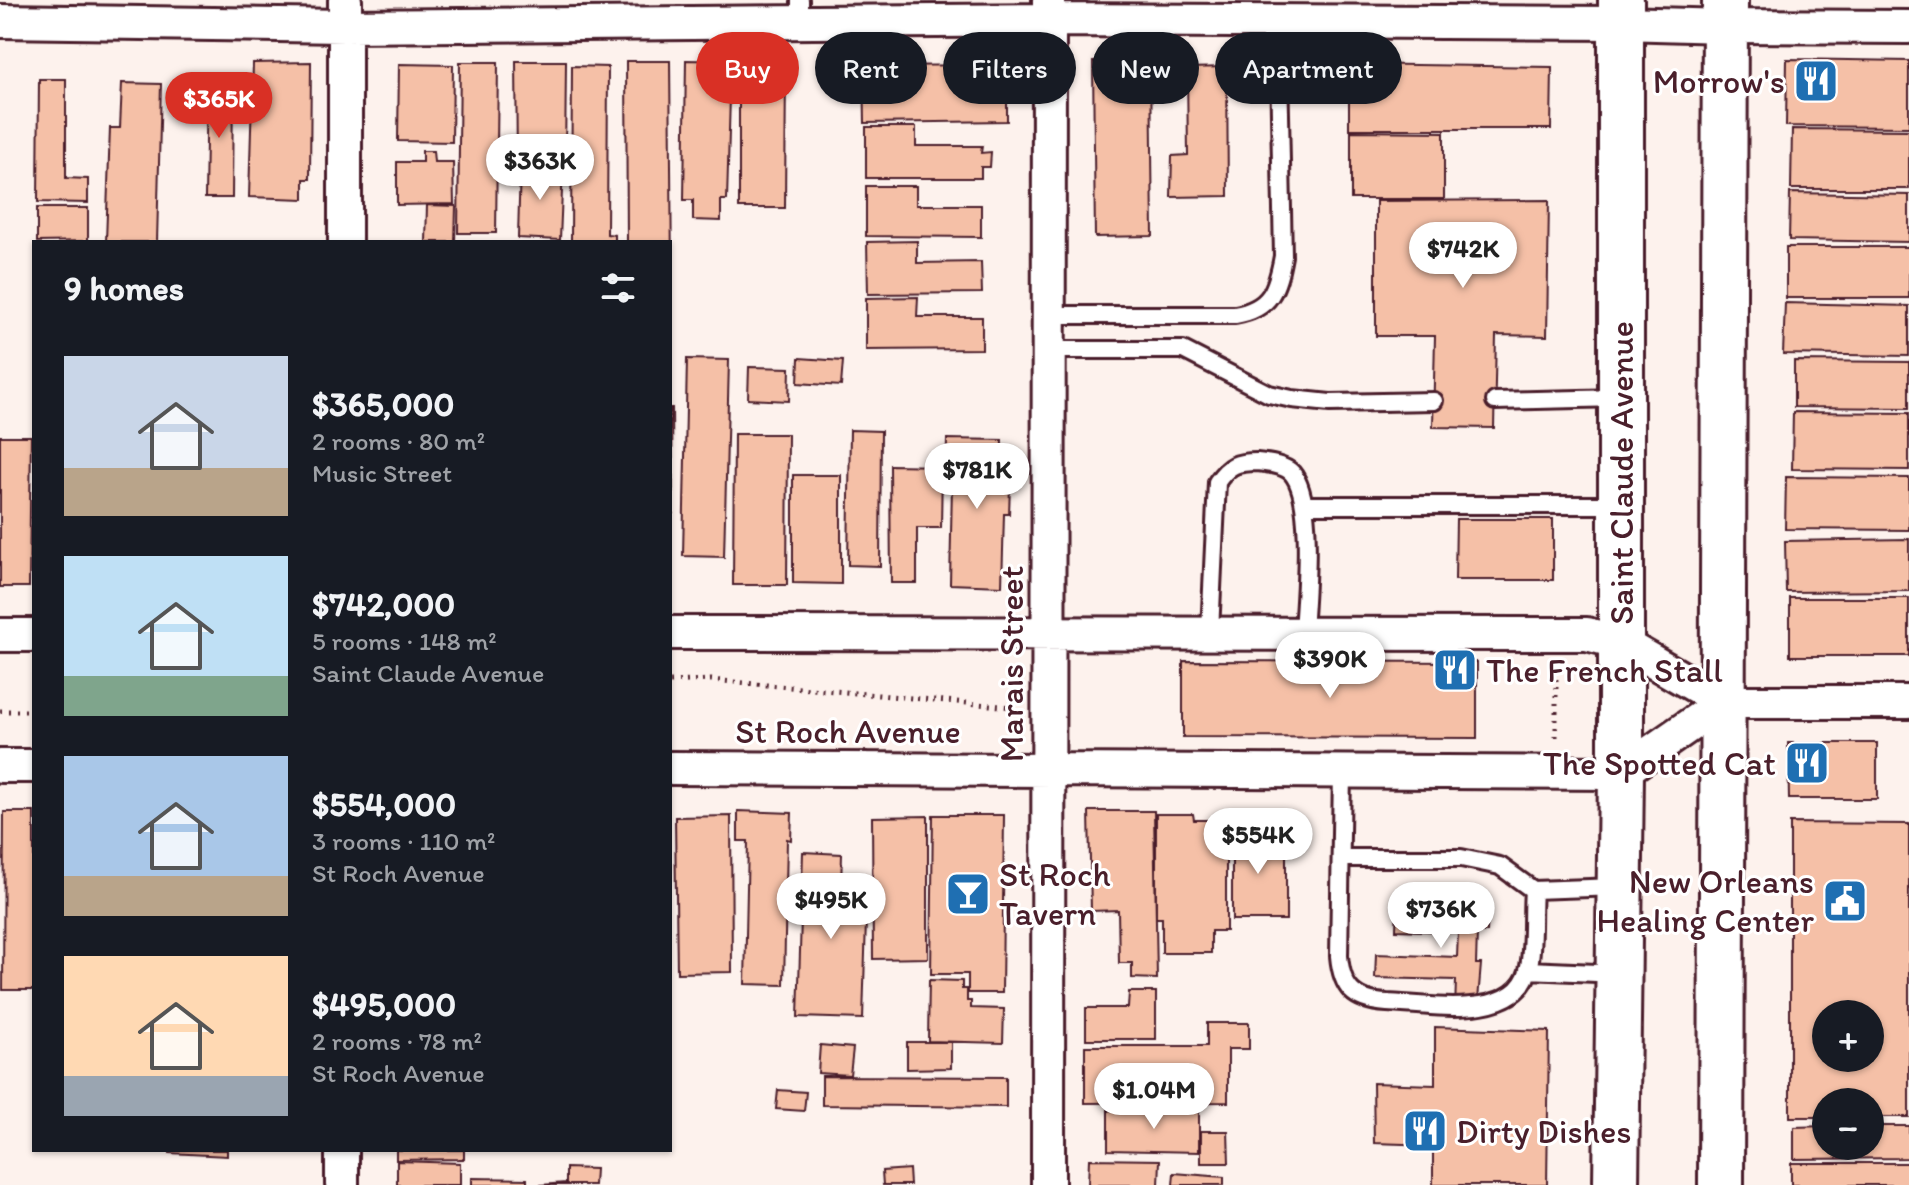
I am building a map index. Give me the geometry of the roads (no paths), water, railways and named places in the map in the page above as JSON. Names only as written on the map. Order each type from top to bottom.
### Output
[{"type":"main road","name":"Saint Claude Avenue","points":[[1616,1185],[1621,773],[1621,11]]},
{"type":"main road","points":[[1721,1185],[1725,13]]},
{"type":"street","points":[[0,21],[345,13],[800,10],[1049,10],[1278,21],[1621,11],[1725,13],[1909,27]]},
{"type":"street","name":"Marais Street","points":[[1048,1185],[1049,10]]},
{"type":"street","points":[[345,13],[345,240]]},
{"type":"street","points":[[672,633],[1049,631],[1587,634],[1621,643],[1723,702],[1909,702]]},
{"type":"street","points":[[0,635],[32,635]]},
{"type":"street","points":[[1621,773],[1723,702]]},
{"type":"street","points":[[0,766],[32,766]]},
{"type":"street","name":"St Roch Avenue","points":[[672,768],[1621,773]]},
{"type":"street","points":[[342,1152],[342,1185]]},
{"type":"lane","points":[[1049,315],[1235,315],[1251,312],[1266,302],[1278,285],[1283,256],[1278,21]]},
{"type":"lane","points":[[1049,350],[1183,350],[1269,394],[1292,399],[1330,403],[1434,401]]},
{"type":"lane","points":[[1495,401],[1621,398]]},
{"type":"lane","points":[[1210,632],[1217,482],[1225,470],[1237,462],[1265,462],[1290,470],[1299,483],[1305,505],[1303,632]]},
{"type":"lane","points":[[1305,505],[1621,505]]},
{"type":"lane","points":[[1342,772],[1339,956],[1340,972],[1351,992],[1374,1002],[1490,1005],[1501,1002],[1523,983],[1528,970],[1533,890]]},
{"type":"lane","points":[[1341,858],[1482,860],[1500,866],[1533,890],[1620,887]]},
{"type":"lane","points":[[1528,970],[1619,974]]},
{"type":"place","name":"Morrow's","points":[[1816,81]]},
{"type":"place","name":"The French Stall","points":[[1455,670]]},
{"type":"place","name":"The Spotted Cat","points":[[1807,763]]},
{"type":"place","name":"St Roch Tavern","points":[[968,894]]},
{"type":"place","name":"New Orleans Healing Center","points":[[1845,901]]},
{"type":"place","name":"Dirty Dishes","points":[[1425,1131]]}]
